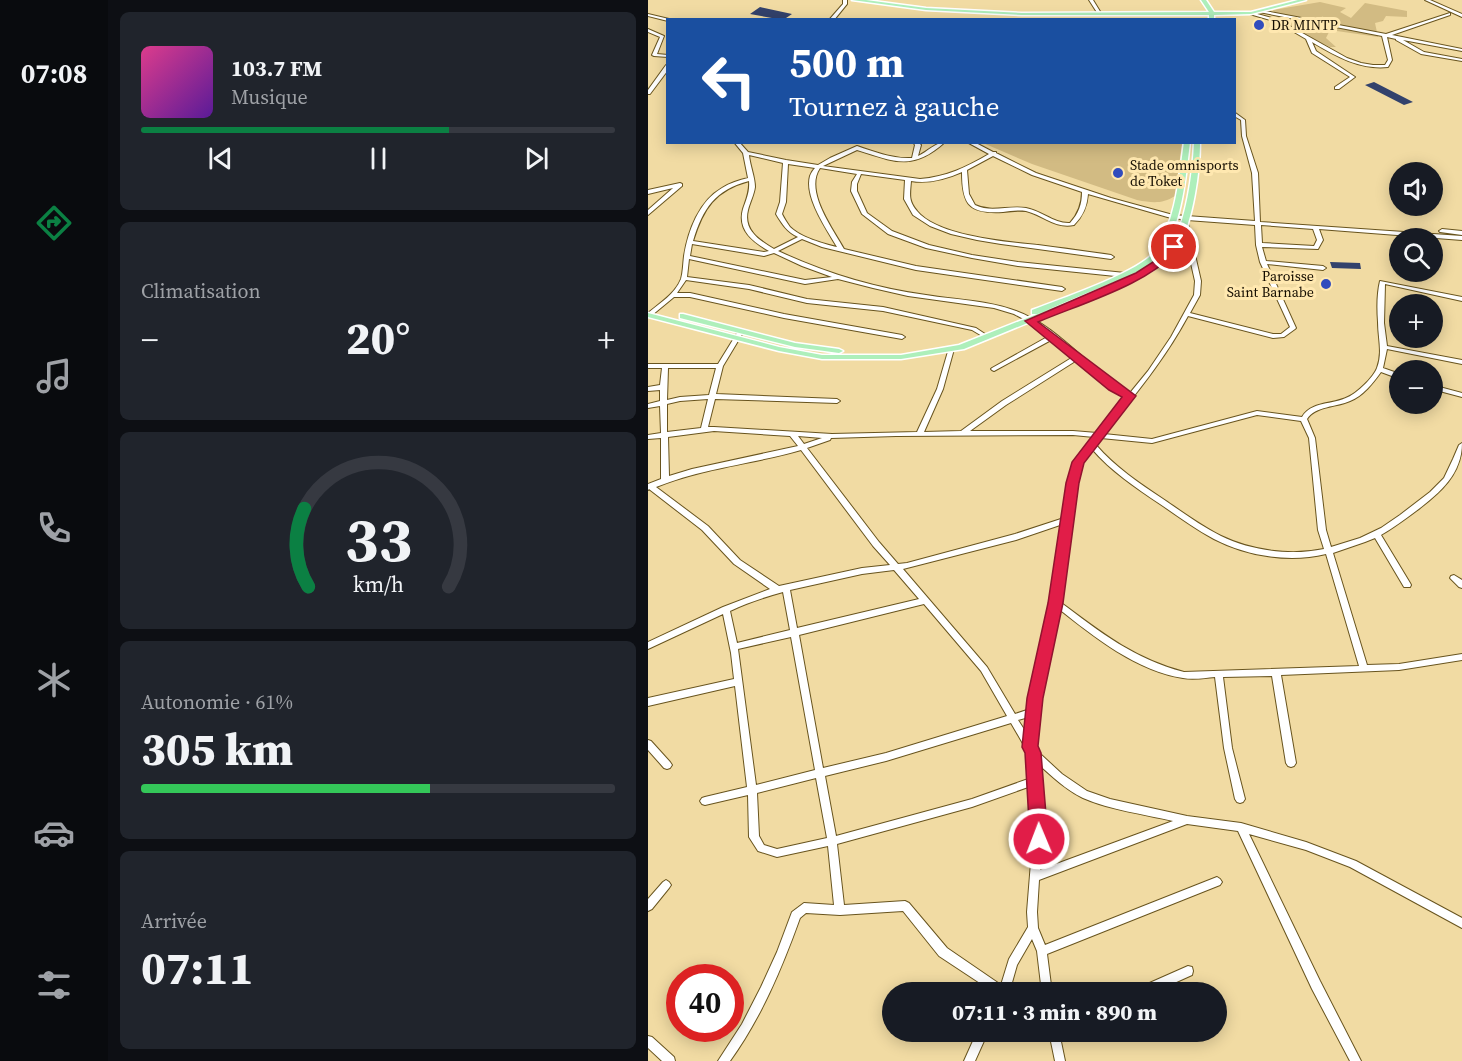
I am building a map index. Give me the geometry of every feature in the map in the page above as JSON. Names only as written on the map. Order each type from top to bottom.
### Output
[{"type":"main road","points":[[854,0],[904,7],[971,12],[1099,13],[1251,13],[1304,0]]},
{"type":"main road","points":[[1196,0],[1204,12],[1202,18]]},
{"type":"main road","points":[[1203,0],[1212,12],[1211,18]]},
{"type":"main road","points":[[650,312],[738,334],[828,351],[888,352],[954,343],[1027,319],[1141,267],[1158,253],[1169,233],[1181,189],[1187,144]]},
{"type":"main road","points":[[738,334],[779,349],[822,357],[901,357],[951,349],[1153,268],[1174,247],[1180,237],[1194,177],[1197,144]]},
{"type":"street","points":[[833,18],[845,4],[845,0]]},
{"type":"street","points":[[1091,0],[1099,13]]},
{"type":"street","points":[[1427,0],[1462,16]]},
{"type":"street","points":[[1260,11],[1462,50]]},
{"type":"street","points":[[1251,13],[1273,19],[1355,62],[1375,68],[1386,66],[1390,60],[1386,35]]},
{"type":"street","points":[[1386,35],[1449,14]]},
{"type":"street","points":[[648,15],[666,20]]},
{"type":"street","points":[[1311,27],[1316,22]]},
{"type":"street","points":[[648,30],[662,36],[654,55],[666,56]]},
{"type":"street","points":[[1305,34],[1314,52],[1353,76],[1337,88]]},
{"type":"street","points":[[1394,36],[1422,52],[1462,60]]},
{"type":"street","points":[[648,93],[666,71]]},
{"type":"street","points":[[1187,315],[1273,336],[1282,336],[1293,328],[1263,262],[1259,245],[1255,173],[1244,136],[1242,120],[1236,115]]},
{"type":"street","points":[[738,144],[746,153],[817,168],[933,181],[965,171],[994,154]]},
{"type":"street","points":[[853,144],[856,148],[897,161],[914,160],[929,155],[941,144]]},
{"type":"street","points":[[914,160],[917,144]]},
{"type":"street","points":[[973,144],[1034,174],[1085,192],[1173,215],[1462,238]]},
{"type":"street","points":[[980,144],[994,154],[1112,197],[1173,215]]},
{"type":"street","points":[[841,249],[813,194],[812,177],[817,168],[856,148]]},
{"type":"street","points":[[746,153],[746,164],[752,187],[744,216],[746,227],[756,239],[774,251],[838,278],[883,289],[1005,310],[1027,319],[1113,387],[1130,396]]},
{"type":"street","points":[[786,162],[783,202],[779,214],[786,226],[801,237],[812,242],[916,268],[1062,289]]},
{"type":"street","points":[[965,171],[965,187],[973,206],[983,209],[1027,210],[1063,225],[1072,224],[1080,215],[1085,192]]},
{"type":"street","points":[[859,174],[854,185],[855,198],[867,215],[885,230],[915,243],[950,254],[1125,275]]},
{"type":"street","points":[[650,312],[673,295],[684,278],[690,242],[702,212],[726,186],[751,179]]},
{"type":"street","points":[[908,180],[905,196],[908,205],[918,217],[934,226],[962,236],[1111,257]]},
{"type":"street","points":[[648,192],[680,185],[648,213]]},
{"type":"street","points":[[1045,982],[1041,951],[1033,928],[1032,895],[1040,825],[1031,750],[1033,711],[1056,603],[1076,470],[1091,444],[1150,372],[1187,315],[1199,287],[1185,215]]},
{"type":"street","points":[[1258,221],[1462,233]]},
{"type":"street","points":[[1259,245],[1316,248],[1320,240],[1315,227]]},
{"type":"street","points":[[690,242],[756,254],[774,251],[801,237]]},
{"type":"street","points":[[687,257],[810,282],[838,278]]},
{"type":"street","points":[[1263,262],[1323,268]]},
{"type":"street","points":[[749,287],[765,274]]},
{"type":"street","points":[[684,278],[749,287],[807,300],[883,309],[974,329],[982,334]]},
{"type":"street","points":[[1304,419],[1308,412],[1342,402],[1358,393],[1380,369],[1384,347],[1381,323],[1382,282],[1462,299]]},
{"type":"street","points":[[673,295],[690,295],[784,316],[902,337]]},
{"type":"street","points":[[704,429],[714,397],[720,366],[738,334]]},
{"type":"street","points":[[994,369],[1052,337]]},
{"type":"street","points":[[1384,347],[1462,362]]},
{"type":"street","points":[[919,434],[940,388],[951,349]]},
{"type":"street","points":[[963,434],[1004,403],[1077,357]]},
{"type":"street","points":[[648,366],[720,366]]},
{"type":"street","points":[[665,367],[663,387],[665,479]]},
{"type":"street","points":[[1380,369],[1389,373]]},
{"type":"street","points":[[648,389],[663,387]]},
{"type":"street","points":[[1443,390],[1462,395]]},
{"type":"street","points":[[648,406],[663,402],[714,397],[837,401]]},
{"type":"street","points":[[648,437],[704,429],[832,436],[1073,433],[1152,441],[1257,413],[1304,419]]},
{"type":"street","points":[[1304,419],[1312,438],[1320,522],[1364,669]]},
{"type":"street","points":[[793,435],[896,568],[984,669],[1031,750],[1059,777],[1084,794],[1110,803],[1283,838],[1353,864],[1462,923]]},
{"type":"street","points":[[832,436],[804,448],[686,473],[665,479],[649,487],[705,528],[737,562],[782,589],[793,633],[832,841],[840,910]]},
{"type":"street","points":[[1091,444],[1139,486],[1224,541],[1244,548],[1274,552],[1329,553],[1377,535],[1438,492],[1454,471],[1462,446]]},
{"type":"street","points":[[1454,471],[1462,477]]},
{"type":"street","points":[[648,646],[726,609],[782,589],[862,571],[896,568],[1016,537],[1068,520]]},
{"type":"street","points":[[1377,535],[1407,585]]},
{"type":"street","points":[[1454,578],[1462,585]]},
{"type":"street","points":[[734,647],[925,601]]},
{"type":"street","points":[[1056,603],[1104,639],[1143,662],[1165,671],[1184,675],[1364,669],[1461,661]]},
{"type":"street","points":[[726,609],[734,647],[752,790],[754,837],[761,848],[777,853],[832,841],[972,803],[1035,781]]},
{"type":"street","points":[[1276,672],[1292,763]]},
{"type":"street","points":[[1219,675],[1228,748],[1240,799]]},
{"type":"street","points":[[648,702],[738,682]]},
{"type":"street","points":[[705,801],[886,757],[1033,711]]},
{"type":"street","points":[[648,744],[667,765]]},
{"type":"street","points":[[1035,878],[1090,855],[1187,820]]},
{"type":"street","points":[[1241,828],[1316,985],[1356,1061]]},
{"type":"street","points":[[1041,951],[1217,882]]},
{"type":"street","points":[[648,906],[666,885]]},
{"type":"street","points":[[723,1061],[747,1024],[798,912],[804,908],[840,910],[905,906],[943,952],[987,982]]},
{"type":"street","points":[[1007,982],[1013,963],[1033,928]]},
{"type":"street","points":[[1164,982],[1188,971]]},
{"type":"street","points":[[648,1041],[670,1061]]},
{"type":"street","points":[[969,1061],[978,1042]]},
{"type":"street","points":[[1056,1042],[1060,1061]]},
{"type":"shaded area","points":[[1320,2],[1346,8],[1340,12],[1351,18],[1365,3],[1407,11],[1407,17],[1386,16],[1383,21],[1375,23],[1378,37],[1330,30],[1326,38],[1336,47],[1330,47],[1289,28],[1282,23],[1273,10]]},
{"type":"shaded area","name":"Stade omnisports de Toket","points":[[985,144],[1182,144],[1175,196],[1157,202],[1137,200],[1032,164]]},
{"type":"building","points":[[760,7],[792,14],[786,18],[772,18],[750,14]]},
{"type":"building","points":[[1374,82],[1413,102],[1404,105],[1365,85]]},
{"type":"building","points":[[1330,262],[1360,263],[1361,269],[1332,268]]},
{"type":"place","name":"DR MINTP","points":[[1259,25]]},
{"type":"place","name":"Stade omnisports de Toket","points":[[1118,173]]},
{"type":"place","name":"Paroisse Saint Barnabe","points":[[1326,284]]},
{"type":"route","points":[[1039,839],[1040,825],[1033,753],[1030,747],[1035,698],[1056,603],[1073,483],[1078,462],[1130,396],[1113,387],[1030,321],[1140,275],[1165,259],[1174,247]]}]
